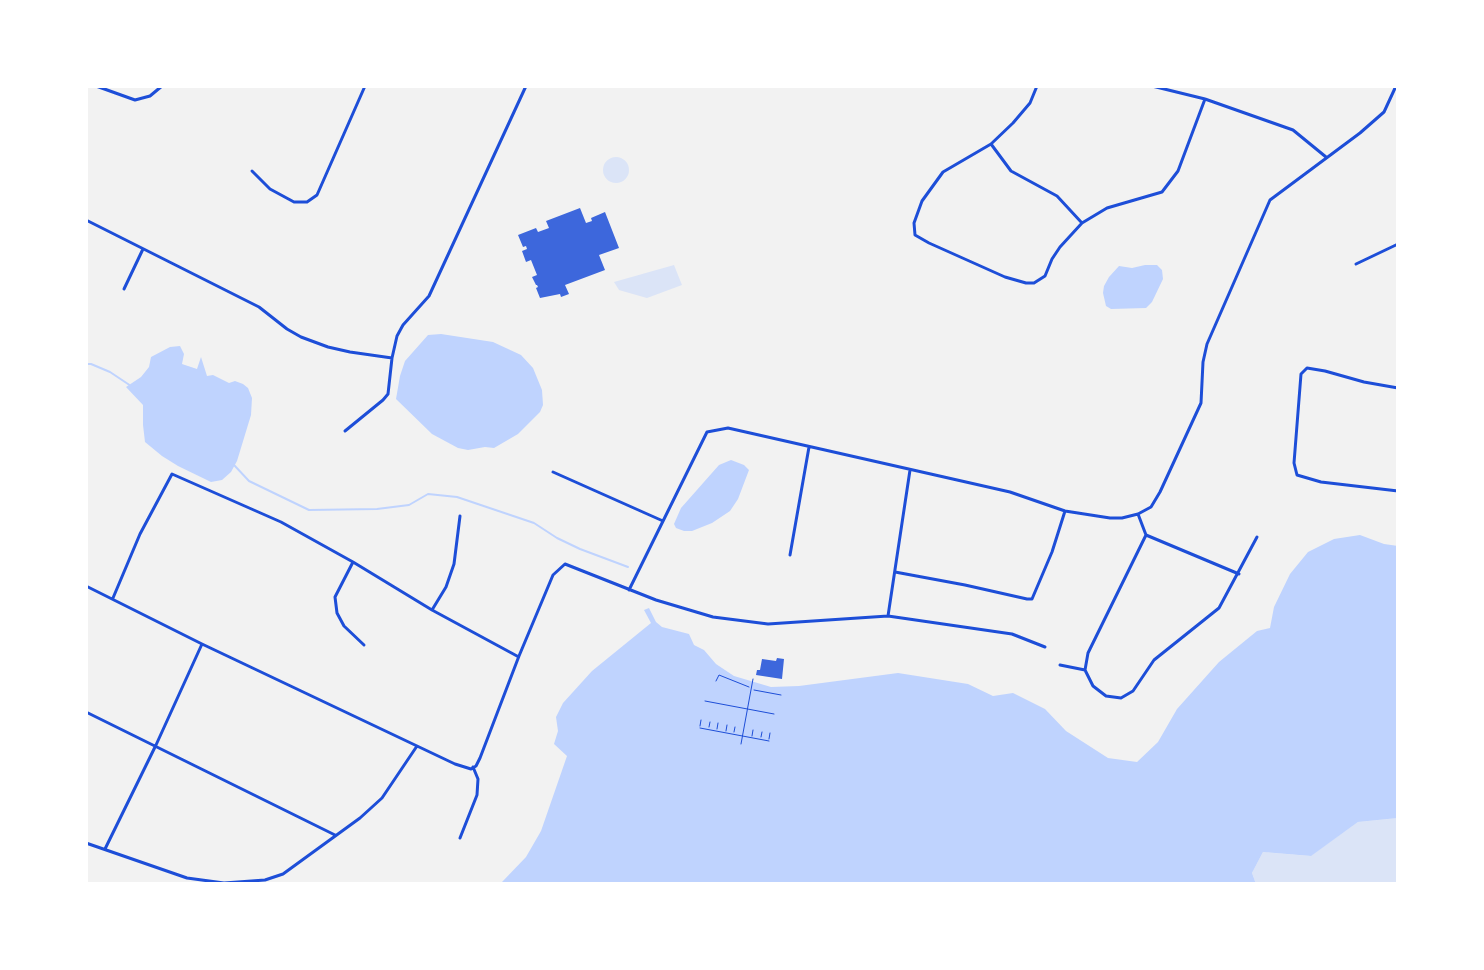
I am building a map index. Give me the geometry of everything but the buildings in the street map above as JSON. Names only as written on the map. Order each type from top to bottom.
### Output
[{"type":"street","points":[[96,86],[135,100],[150,96],[162,86]]},
{"type":"street","points":[[252,171],[270,189],[294,202],[307,202],[317,195],[365,86]]},
{"type":"street","points":[[345,431],[388,394],[394,345],[403,325],[429,296],[526,86]]},
{"type":"street","points":[[1037,86],[1030,103],[991,144],[943,172],[922,201],[914,223],[915,235],[929,243],[1005,277],[1026,283],[1034,283],[1045,276],[1060,247],[1082,223],[1107,208],[1162,192],[1178,171],[1205,99]]},
{"type":"street","points":[[1152,86],[1205,99],[1293,130],[1326,157]]},
{"type":"street","points":[[629,590],[707,432],[728,428],[1010,492],[1065,511],[1122,518],[1151,507],[1201,403],[1207,344],[1270,200],[1384,112],[1396,86]]},
{"type":"street","points":[[991,144],[1011,171],[1057,196],[1082,223]]},
{"type":"street","points":[[86,220],[259,307],[301,337],[328,347],[392,358]]},
{"type":"street","points":[[1356,264],[1398,244]]},
{"type":"street","points":[[124,289],[143,248]]},
{"type":"street","points":[[1398,388],[1307,368],[1301,374],[1294,463],[1297,475],[1321,482],[1398,491]]},
{"type":"street","points":[[790,555],[809,447]]},
{"type":"street","points":[[888,616],[910,470]]},
{"type":"street","points":[[553,472],[663,521]]},
{"type":"street","points":[[113,598],[140,534],[172,474],[281,522],[432,610],[519,656]]},
{"type":"street","points":[[895,572],[1032,599],[1065,511]]},
{"type":"street","points":[[1138,514],[1146,535],[1239,574]]},
{"type":"street","points":[[432,610],[446,587],[454,564],[460,516]]},
{"type":"street","points":[[1146,535],[1088,653],[1085,670],[1093,686],[1106,696],[1121,698],[1133,691],[1154,660],[1219,608],[1257,537]]},
{"type":"street","points":[[353,562],[335,597],[337,613],[344,626],[364,645]]},
{"type":"street","points":[[472,768],[480,758],[553,575],[565,564],[629,590],[713,617],[768,624],[888,616],[1012,634],[1045,647]]},
{"type":"street","points":[[86,586],[455,764],[472,768],[478,779],[477,795],[460,838]]},
{"type":"street","points":[[105,849],[202,644]]},
{"type":"street","points":[[1060,665],[1085,670]]},
{"type":"street","points":[[86,712],[335,835]]},
{"type":"street","points":[[86,843],[187,878],[224,883],[265,880],[283,874],[360,818],[382,798],[417,746]]},
{"type":"path","points":[[716,681],[719,675],[781,695]]},
{"type":"path","points":[[724,685],[727,678]]},
{"type":"path","points":[[741,744],[753,679]]},
{"type":"path","points":[[733,688],[735,682]]},
{"type":"path","points":[[741,691],[743,685]]},
{"type":"path","points":[[706,694],[705,701],[774,714]]},
{"type":"path","points":[[713,703],[714,696]]},
{"type":"path","points":[[721,712],[723,697]]},
{"type":"path","points":[[731,706],[732,699]]},
{"type":"path","points":[[738,715],[740,701]]},
{"type":"path","points":[[755,719],[758,704]]},
{"type":"path","points":[[764,720],[766,705]]},
{"type":"path","points":[[773,721],[775,707]]},
{"type":"path","points":[[701,720],[700,728],[760,740],[769,741],[770,733]]},
{"type":"path","points":[[708,730],[710,722]]},
{"type":"path","points":[[717,731],[718,723]]},
{"type":"path","points":[[725,733],[727,725]]},
{"type":"path","points":[[734,735],[735,727]]},
{"type":"path","points":[[751,738],[753,730]]},
{"type":"path","points":[[760,740],[762,732]]},
{"type":"shaded area","points":[[616,157],[625,161],[629,170],[625,179],[616,183],[607,179],[603,170],[607,161]]},
{"type":"shaded area","points":[[674,265],[682,285],[647,298],[619,290],[614,282]]},
{"type":"shaded area","points":[[1398,818],[1398,884],[1256,884],[1252,873],[1263,852],[1310,856],[1358,822]]},
{"type":"water","points":[[1157,265],[1162,270],[1163,279],[1152,302],[1146,308],[1111,309],[1106,306],[1104,286],[1119,266],[1132,268]]},
{"type":"water","points":[[428,335],[493,342],[521,355],[533,368],[542,390],[543,405],[518,434],[494,448],[458,448],[432,434],[396,399],[405,361]]},
{"type":"water","points":[[180,346],[184,354],[182,364],[197,369],[201,357],[207,376],[243,384],[252,398],[251,415],[237,461],[222,480],[211,482],[178,466],[145,442],[143,405],[126,387],[141,377],[149,367],[151,357],[170,347]]},
{"type":"water","points":[[731,460],[749,470],[730,511],[692,531],[676,528],[674,524],[681,508],[719,465]]},
{"type":"water","points":[[1360,535],[1398,546],[1398,818],[1358,822],[1311,856],[1263,852],[1252,873],[1256,884],[494,884],[502,882],[526,857],[541,831],[567,756],[554,744],[558,731],[556,717],[563,703],[592,671],[651,623],[644,610],[649,608],[662,627],[689,634],[694,645],[734,676],[771,687],[898,673],[968,684],[993,696],[1013,693],[1045,709],[1066,731],[1108,758],[1137,762],[1158,742],[1177,709],[1219,662],[1257,631],[1270,628],[1274,607],[1290,574],[1308,552],[1334,539]]},
{"type":"waterway","points":[[86,364],[110,372],[131,386]]},
{"type":"waterway","points":[[234,465],[249,481],[309,510],[409,505],[428,494],[457,497],[534,523],[580,549],[628,567]]}]
